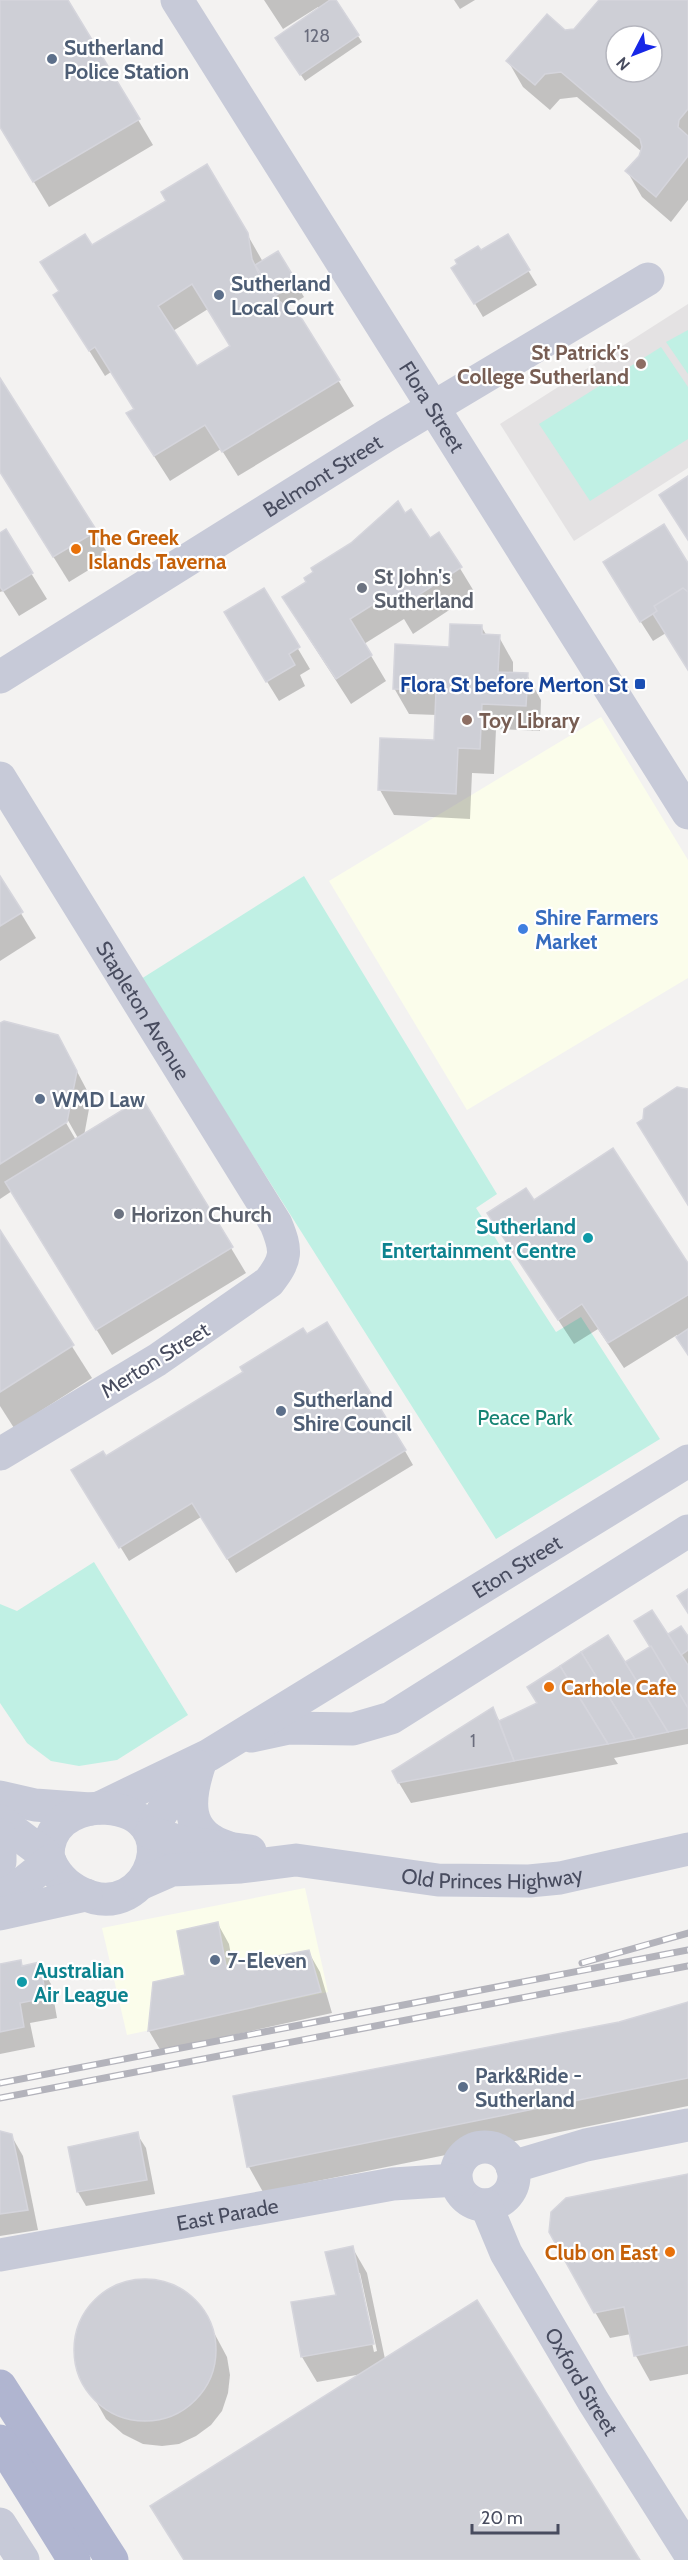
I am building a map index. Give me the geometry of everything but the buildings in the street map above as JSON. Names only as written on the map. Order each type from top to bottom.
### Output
[{"type":"main road","points":[[0,2386],[112,2560]]},
{"type":"main road","points":[[0,2441],[74,2560]]},
{"type":"street","name":"Flora Street","points":[[177,0],[688,813]]},
{"type":"street","name":"Belmont Street","points":[[0,677],[387,435],[433,410],[648,279]]},
{"type":"street","name":"Stapleton Avenue","points":[[0,778],[276,1224],[285,1245]]},
{"type":"street","name":"Merton Street","points":[[0,1454],[157,1360],[269,1282],[283,1265],[285,1245]]},
{"type":"street","name":"Eton Street","points":[[96,1809],[213,1753],[688,1461]]},
{"type":"street","name":"Eton Street","points":[[150,1832],[177,1789],[213,1753],[288,1728],[344,1730],[372,1725],[407,1709],[688,1531]]},
{"type":"street","points":[[345,1671],[340,1687],[344,1704],[356,1718],[372,1725]]},
{"type":"street","points":[[213,1753],[190,1798],[195,1821],[212,1841],[235,1848]]},
{"type":"street","points":[[0,1797],[35,1805],[123,1812],[140,1821],[150,1832],[155,1858],[153,1866],[140,1884],[116,1897],[86,1895],[0,1914]]},
{"type":"street","points":[[0,1896],[15,1890],[49,1859],[50,1841],[58,1826],[75,1812],[96,1809]]},
{"type":"street","points":[[0,1821],[49,1859],[66,1883],[86,1895]]},
{"type":"street","name":"Old Princes Highway","points":[[150,1832],[182,1842],[235,1848],[296,1860],[438,1880],[529,1881],[560,1878],[688,1849]]},
{"type":"street","points":[[0,1834],[0,1862]]},
{"type":"street","name":"Old Princes Highway","points":[[140,1884],[172,1870],[241,1867],[296,1860]]},
{"type":"street","points":[[512,2167],[586,2145],[688,2125]]},
{"type":"street","points":[[477,2149],[498,2151],[512,2167],[514,2180],[508,2193],[499,2202],[486,2205],[466,2198],[456,2180],[456,2172],[463,2157],[477,2149]]},
{"type":"street","name":"East Parade","points":[[0,2255],[393,2184],[456,2180]]},
{"type":"street","name":"Oxford Street","points":[[486,2205],[512,2263],[593,2401],[688,2551]]},
{"type":"street","points":[[0,2524],[23,2560]]},
{"type":"shaded area","name":"St Patrick's College Sutherland","points":[[688,304],[688,468],[574,541],[500,424]]},
{"type":"shaded area","name":"Shire Farmers Market","points":[[601,717],[688,860],[688,978],[467,1110],[329,881]]},
{"type":"shaded area","name":"7-Eleven","points":[[305,1888],[328,1992],[127,2035],[102,1928]]},
{"type":"green space","points":[[688,330],[688,374],[666,342]]},
{"type":"green space","points":[[661,347],[688,387],[688,439],[590,501],[539,424]]},
{"type":"green space","name":"Peace Park","points":[[304,876],[497,1194],[476,1208],[556,1332],[581,1317],[660,1439],[496,1539],[141,979]]},
{"type":"green space","points":[[94,1562],[188,1715],[117,1760],[79,1766],[51,1761],[27,1743],[0,1703],[0,1604],[17,1611]]},
{"type":"railway","points":[[582,1963],[688,1933]]},
{"type":"railway","points":[[0,2083],[688,1950]]},
{"type":"railway","points":[[0,2098],[688,1966]]},
{"type":"place","name":"Sutherland Police Station","points":[[52,59]]},
{"type":"place","name":"Sutherland Local Court","points":[[219,295]]},
{"type":"place","name":"St Patrick's College Sutherland","points":[[641,364]]},
{"type":"place","name":"The Greek Islands Taverna","points":[[76,549]]},
{"type":"place","name":"St John's Sutherland","points":[[362,588]]},
{"type":"place","name":"Flora St before Merton St","points":[[640,684]]},
{"type":"place","name":"Toy Library","points":[[467,720]]},
{"type":"place","name":"Shire Farmers Market","points":[[523,929]]},
{"type":"place","name":"WMD Law","points":[[40,1099]]},
{"type":"place","name":"Horizon Church","points":[[119,1214]]},
{"type":"place","name":"Sutherland Entertainment Centre","points":[[588,1238]]},
{"type":"place","name":"Sutherland Shire Council","points":[[281,1411]]},
{"type":"place","name":"Carhole Cafe","points":[[549,1687]]},
{"type":"place","name":"7-Eleven","points":[[215,1960]]},
{"type":"place","name":"Australian Air League","points":[[22,1982]]},
{"type":"place","name":"Park&Ride - Sutherland","points":[[463,2087]]},
{"type":"place","name":"Club on East","points":[[670,2252]]}]
